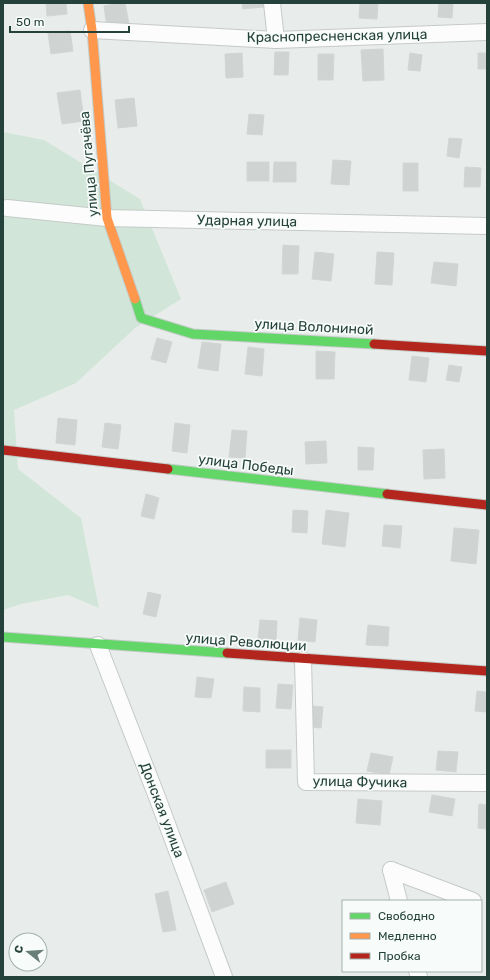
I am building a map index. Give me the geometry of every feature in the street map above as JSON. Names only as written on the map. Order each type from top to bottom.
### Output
[{"type":"street","name":"улица Пугачёва","points":[[88,3],[92,30],[107,218],[141,318]]},
{"type":"street","points":[[272,3],[276,40]]},
{"type":"street","name":"Краснопресненская улица","points":[[92,30],[276,40],[487,32]]},
{"type":"street","name":"Ударная улица","points":[[7,208],[107,218],[487,226]]},
{"type":"street","name":"улица Волониной","points":[[141,318],[193,334],[487,351]]},
{"type":"street","name":"улица Победы","points":[[3,450],[487,505]]},
{"type":"street","name":"улица Революции","points":[[3,637],[303,660],[487,671]]},
{"type":"street","name":"Донская улица","points":[[98,645],[160,804],[224,977]]},
{"type":"street","name":"улица Фучика","points":[[303,660],[306,782],[487,783]]},
{"type":"street","points":[[399,900],[391,870],[470,900]]},
{"type":"green space","points":[[3,132],[44,140],[140,199],[181,299],[135,328],[76,383],[14,410],[18,469],[81,518],[99,608],[68,595],[21,604],[3,610]]},
{"type":"building","points":[[46,3],[66,3],[67,14],[47,16]]},
{"type":"building","points":[[125,3],[129,24],[107,28],[104,6]]},
{"type":"building","points":[[242,3],[264,3],[264,7],[243,9]]},
{"type":"building","points":[[360,3],[378,3],[377,19],[359,18]]},
{"type":"building","points":[[439,3],[453,3],[452,18],[438,17]]},
{"type":"building","points":[[70,31],[73,51],[51,54],[48,33]]},
{"type":"building","points":[[383,49],[384,80],[363,81],[361,50]]},
{"type":"building","points":[[275,52],[289,52],[288,75],[274,75]]},
{"type":"building","points":[[242,53],[243,77],[226,78],[225,54]]},
{"type":"building","points":[[410,53],[422,55],[420,71],[408,70]]},
{"type":"building","points":[[478,53],[487,53],[487,69],[478,69]]},
{"type":"building","points":[[318,54],[334,54],[333,80],[318,80]]},
{"type":"building","points":[[80,90],[84,121],[62,124],[57,93]]},
{"type":"building","points":[[134,98],[137,126],[118,128],[115,100]]},
{"type":"building","points":[[249,114],[264,115],[262,135],[247,134]]},
{"type":"building","points":[[449,138],[462,139],[459,158],[447,156]]},
{"type":"building","points":[[333,160],[351,161],[349,185],[331,184]]},
{"type":"building","points":[[247,162],[269,162],[269,181],[247,181]]},
{"type":"building","points":[[274,162],[296,162],[296,182],[273,182]]},
{"type":"building","points":[[403,163],[418,163],[418,191],[403,191]]},
{"type":"building","points":[[465,167],[481,168],[480,187],[464,187]]},
{"type":"building","points":[[283,245],[299,246],[298,274],[282,274]]},
{"type":"building","points":[[315,252],[334,254],[331,281],[312,279]]},
{"type":"building","points":[[377,252],[394,253],[392,285],[375,284]]},
{"type":"building","points":[[434,262],[458,264],[456,286],[431,283]]},
{"type":"building","points":[[157,338],[172,342],[166,363],[151,359]]},
{"type":"building","points":[[202,342],[221,344],[218,371],[198,368]]},
{"type":"building","points":[[248,347],[264,349],[262,376],[245,374]]},
{"type":"building","points":[[316,351],[335,352],[334,379],[316,379]]},
{"type":"building","points":[[412,356],[429,358],[426,382],[409,380]]},
{"type":"building","points":[[449,365],[462,367],[459,382],[446,380]]},
{"type":"building","points":[[58,418],[77,420],[75,445],[56,443]]},
{"type":"building","points":[[105,423],[121,425],[118,449],[102,447]]},
{"type":"building","points":[[175,423],[190,425],[187,453],[172,451]]},
{"type":"building","points":[[232,430],[247,431],[245,458],[229,457]]},
{"type":"building","points":[[326,441],[327,463],[306,464],[305,442]]},
{"type":"building","points":[[358,447],[374,448],[373,470],[358,470]]},
{"type":"building","points":[[444,449],[445,478],[424,479],[423,450]]},
{"type":"building","points":[[146,494],[159,498],[154,519],[141,516]]},
{"type":"building","points":[[293,510],[308,511],[307,533],[292,532]]},
{"type":"building","points":[[326,510],[349,513],[345,547],[322,544]]},
{"type":"building","points":[[384,525],[402,526],[400,548],[382,546]]},
{"type":"building","points":[[454,528],[479,530],[476,564],[451,561]]},
{"type":"building","points":[[148,592],[161,595],[156,617],[143,614]]},
{"type":"building","points":[[300,618],[317,620],[315,642],[298,640]]},
{"type":"building","points":[[260,620],[277,621],[276,641],[258,640]]},
{"type":"building","points":[[368,625],[389,627],[388,646],[366,645]]},
{"type":"building","points":[[197,677],[214,679],[211,698],[195,697]]},
{"type":"building","points":[[278,684],[293,685],[291,709],[276,708]]},
{"type":"building","points":[[244,687],[260,688],[260,712],[243,711]]},
{"type":"building","points":[[477,691],[487,692],[487,712],[475,711]]},
{"type":"building","points":[[312,706],[323,707],[321,728],[310,727]]},
{"type":"building","points":[[266,750],[291,750],[291,768],[266,768]]},
{"type":"building","points":[[438,751],[458,752],[456,772],[436,770]]},
{"type":"building","points":[[371,753],[393,757],[389,775],[367,771]]},
{"type":"building","points":[[432,795],[455,799],[452,816],[429,812]]},
{"type":"building","points":[[358,799],[382,801],[380,825],[356,823]]},
{"type":"building","points":[[479,804],[487,805],[487,829],[478,828]]},
{"type":"building","points":[[226,882],[234,904],[212,912],[204,890]]},
{"type":"building","points":[[168,891],[176,930],[163,932],[155,894]]},
{"type":"traffic: fast","points":[[135,299],[141,318],[193,334],[374,344]]},
{"type":"traffic: fast","points":[[168,469],[387,494]]},
{"type":"traffic: fast","points":[[3,637],[227,653]]},
{"type":"traffic: slow","points":[[88,3],[92,30],[107,218],[135,299]]},
{"type":"traffic: jam","points":[[374,344],[487,351]]},
{"type":"traffic: jam","points":[[3,450],[168,469]]},
{"type":"traffic: jam","points":[[387,494],[487,505]]},
{"type":"traffic: jam","points":[[227,653],[487,671]]}]
